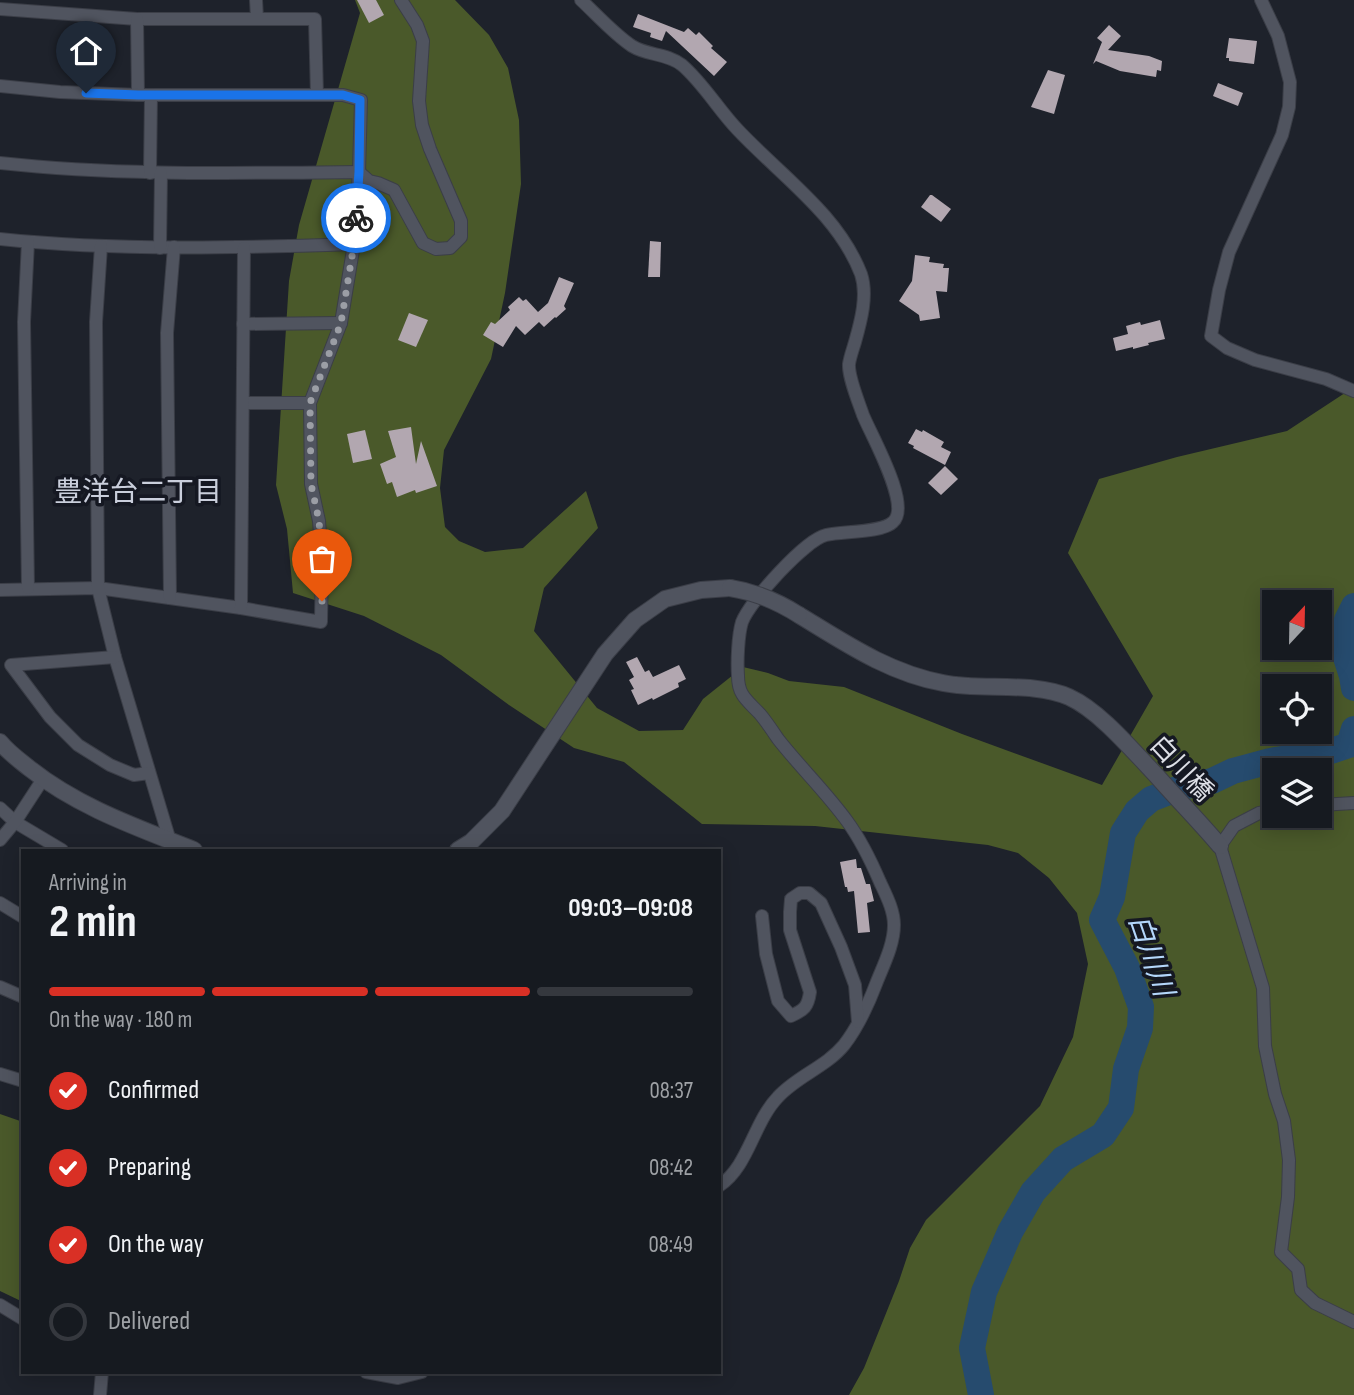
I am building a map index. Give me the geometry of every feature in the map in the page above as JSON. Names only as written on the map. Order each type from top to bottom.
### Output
[{"type":"street","points":[[256,0],[257,18]]},
{"type":"street","points":[[0,163],[58,169],[156,173],[359,172],[369,181],[394,190],[423,243],[436,249],[450,248],[461,237],[461,221],[422,125],[419,101],[423,41],[417,25],[401,0]]},
{"type":"street","points":[[581,0],[635,48],[671,58],[684,67],[737,129],[827,217],[846,244],[864,285],[861,316],[848,366],[863,415],[894,487],[898,504],[897,519],[891,524],[870,530],[822,536],[804,549],[780,572],[743,621],[739,639],[737,679],[744,700],[759,713],[847,821],[863,846],[887,896],[894,927],[866,1010],[846,1043],[831,1059],[779,1095],[766,1112],[735,1171],[721,1184]]},
{"type":"street","points":[[1261,0],[1278,36],[1290,82],[1289,107],[1282,135],[1229,252],[1211,336],[1227,348],[1255,360],[1326,379],[1354,391]]},
{"type":"street","points":[[0,9],[137,19],[315,19],[317,95]]},
{"type":"street","points":[[137,19],[144,95],[156,173],[160,248]]},
{"type":"street","points":[[0,86],[60,92],[144,95],[343,95],[360,100],[354,244],[341,323],[310,403],[311,484],[319,521],[322,559],[321,622],[98,588],[0,590]]},
{"type":"street","points":[[0,239],[160,248],[354,244]]},
{"type":"street","points":[[28,242],[24,322],[28,588]]},
{"type":"street","points":[[101,246],[96,322],[98,588],[115,657],[170,841]]},
{"type":"street","points":[[170,598],[167,332],[174,247]]},
{"type":"street","points":[[242,608],[244,248]]},
{"type":"street","points":[[243,324],[341,323]]},
{"type":"street","points":[[243,404],[310,403]]},
{"type":"street","name":"白川橋","points":[[460,849],[471,842],[502,811],[583,687],[635,620],[665,599],[701,590],[730,588],[771,599],[867,656],[903,673],[944,684],[1042,690],[1069,697],[1118,735],[1215,840]]},
{"type":"street","points":[[115,657],[11,664],[50,717],[78,745],[110,765],[134,775],[149,773]]},
{"type":"street","points":[[0,742],[43,779],[70,797],[98,812],[191,849]]},
{"type":"street","points":[[0,840],[43,779]]},
{"type":"street","points":[[1332,804],[1354,803]]},
{"type":"street","points":[[0,808],[15,822],[60,849]]},
{"type":"street","points":[[1262,812],[1234,826],[1215,840],[1263,988],[1265,1046],[1284,1121],[1289,1160],[1288,1197],[1281,1252],[1298,1269],[1301,1290],[1315,1303],[1354,1322]]},
{"type":"street","points":[[762,916],[766,954],[778,1001],[791,1017],[809,1003],[810,992],[790,930],[791,899],[800,893],[809,893],[821,903],[855,985],[858,1022]]},
{"type":"street","points":[[0,903],[21,916]]},
{"type":"street","points":[[0,987],[21,997]]},
{"type":"street","points":[[0,1074],[21,1080]]},
{"type":"street","points":[[0,1305],[21,1318]]},
{"type":"street","points":[[100,1395],[102,1374]]},
{"type":"street","points":[[377,1374],[398,1378],[414,1374]]},
{"type":"green space","points":[[355,0],[455,0],[489,35],[508,68],[519,120],[521,184],[505,293],[491,359],[444,450],[440,488],[445,527],[459,541],[485,552],[523,548],[586,491],[598,528],[544,588],[534,631],[597,708],[639,731],[683,730],[703,699],[743,667],[789,681],[844,687],[1102,785],[1153,696],[1068,553],[1099,479],[1287,431],[1354,387],[1354,1395],[849,1395],[864,1368],[910,1248],[926,1220],[1040,1106],[1073,1037],[1088,964],[1077,913],[1049,878],[1018,853],[988,845],[815,826],[702,824],[624,762],[574,748],[441,655],[364,616],[293,593],[287,529],[276,485],[289,281],[299,225],[360,13]]},
{"type":"green space","points":[[0,1114],[21,1121],[21,1301],[0,1291]]},
{"type":"building","points":[[357,0],[376,0],[384,15],[369,23]]},
{"type":"building","points":[[638,14],[684,32],[688,28],[696,35],[699,32],[713,46],[711,48],[727,62],[714,76],[666,31],[662,41],[650,37],[651,33],[633,27]]},
{"type":"building","points":[[1109,25],[1121,36],[1108,50],[1149,56],[1162,61],[1161,71],[1157,70],[1156,77],[1120,71],[1096,61],[1093,64],[1102,42],[1097,38]]},
{"type":"building","points":[[1229,38],[1257,41],[1254,64],[1229,61],[1229,58],[1226,58]]},
{"type":"building","points":[[1048,70],[1065,75],[1054,114],[1031,107]]},
{"type":"building","points":[[1218,83],[1243,93],[1238,106],[1213,96]]},
{"type":"building","points":[[930,195],[951,209],[941,222],[921,207]]},
{"type":"building","points":[[650,241],[661,242],[660,277],[648,277]]},
{"type":"building","points":[[915,255],[930,257],[929,262],[944,264],[943,268],[949,268],[947,292],[936,291],[940,318],[920,321],[919,315],[899,301],[912,281]]},
{"type":"building","points":[[559,277],[574,283],[564,306],[566,309],[556,318],[544,327],[539,322],[525,335],[516,326],[503,347],[483,335],[491,322],[495,324],[519,297],[523,301],[526,299],[538,312],[548,303]]},
{"type":"building","points":[[409,313],[428,320],[416,347],[398,340]]},
{"type":"building","points":[[1160,320],[1165,339],[1133,349],[1116,351],[1113,338],[1128,334],[1126,326]]},
{"type":"building","points":[[411,427],[416,464],[421,441],[437,486],[397,497],[392,482],[387,484],[380,464],[396,457],[388,431]]},
{"type":"building","points":[[916,429],[944,442],[941,447],[951,452],[945,465],[908,443]]},
{"type":"building","points":[[365,430],[372,459],[353,463],[347,434]]},
{"type":"building","points":[[945,466],[958,479],[941,495],[928,483]]},
{"type":"building","points":[[637,657],[645,672],[649,670],[653,677],[679,665],[686,679],[678,683],[679,687],[638,705],[629,680],[634,677],[626,662]]},
{"type":"building","points":[[856,859],[857,868],[861,868],[866,884],[870,884],[874,901],[867,903],[870,932],[858,933],[854,891],[848,892],[845,887],[840,862]]},
{"type":"waterway","name":"白川川","points":[[1354,606],[1347,620],[1342,645],[1354,688]]},
{"type":"waterway","name":"白川川","points":[[981,1395],[972,1348],[984,1292],[1010,1232],[1033,1192],[1063,1159],[1103,1135],[1121,1108],[1126,1069],[1140,1028],[1141,1007],[1127,968],[1102,920],[1112,897],[1123,833],[1137,811],[1151,799],[1182,787],[1212,781],[1233,771],[1270,761],[1328,752],[1349,745],[1354,729]]},
{"type":"way so far","points":[[322,601],[319,521],[311,484],[310,403],[341,323],[356,218]]},
{"type":"district","name":"豊洋台二丁目","points":[[138,491]]},
{"type":"route","points":[[86,93],[343,95],[360,100],[356,218]]}]
